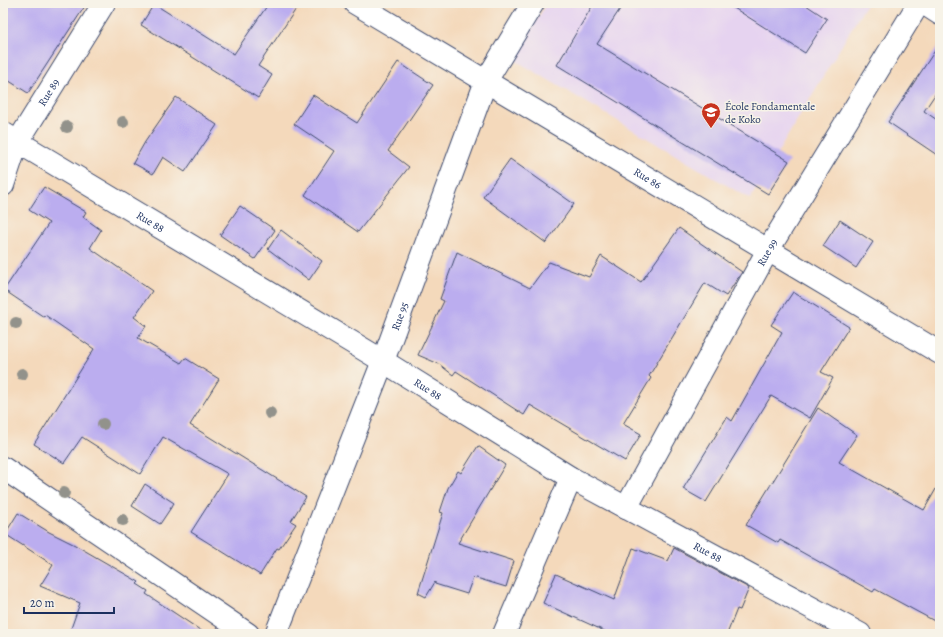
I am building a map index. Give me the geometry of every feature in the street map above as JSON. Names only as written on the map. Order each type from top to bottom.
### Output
[{"type":"street","name":"Rue 89","points":[[3,185],[10,138],[104,3]]},
{"type":"street","name":"Rue 86","points":[[355,3],[940,353]]},
{"type":"street","name":"Rue 95","points":[[276,634],[383,361],[486,81],[532,3]]},
{"type":"street","name":"Rue 99","points":[[626,508],[768,250],[919,3]]},
{"type":"street","points":[[923,3],[940,14]]},
{"type":"street","name":"Rue 88","points":[[10,138],[383,361],[571,478],[860,634]]},
{"type":"street","points":[[3,468],[248,634]]},
{"type":"street","points":[[504,634],[571,478]]},
{"type":"shaded area","name":"École Fondamentale de Koko","points":[[547,3],[867,3],[750,199],[513,59]]},
{"type":"building","points":[[3,3],[87,3],[28,93],[3,77]]},
{"type":"building","points":[[269,3],[300,3],[258,66],[272,75],[258,98],[141,25],[154,4],[234,54]]},
{"type":"building","points":[[594,3],[624,3],[597,44],[789,161],[768,194],[557,65]]},
{"type":"building","points":[[726,3],[803,3],[827,19],[805,53]]},
{"type":"building","points":[[940,43],[940,87],[924,111],[940,122],[940,157],[888,122]]},
{"type":"building","points":[[398,62],[433,85],[388,151],[409,167],[358,232],[305,195],[334,151],[294,124],[313,95],[357,123]]},
{"type":"building","points":[[176,97],[217,125],[185,172],[163,157],[153,174],[133,163],[145,142]]},
{"type":"building","points":[[510,159],[574,204],[546,243],[483,197]]},
{"type":"building","points":[[44,187],[86,212],[83,217],[101,230],[90,248],[152,291],[134,317],[146,326],[138,338],[181,363],[185,358],[219,379],[190,425],[306,497],[291,521],[296,524],[279,549],[277,548],[260,575],[191,532],[228,474],[163,437],[140,474],[82,437],[64,463],[34,444],[94,349],[45,315],[44,317],[4,290],[49,223],[29,210]]},
{"type":"building","points":[[240,206],[275,230],[255,259],[220,235]]},
{"type":"building","points":[[840,220],[873,242],[856,268],[823,246]]},
{"type":"building","points":[[679,228],[742,272],[726,296],[705,283],[649,376],[651,378],[623,424],[641,434],[625,461],[530,405],[524,415],[456,371],[453,375],[439,364],[418,355],[444,301],[440,299],[457,252],[530,288],[549,262],[589,277],[601,256],[641,282]]},
{"type":"building","points":[[281,230],[322,261],[309,280],[268,249]]},
{"type":"building","points":[[793,292],[849,327],[821,372],[833,378],[810,418],[771,396],[706,502],[683,489],[727,417],[732,421],[782,332],[771,325]]},
{"type":"building","points":[[818,408],[857,435],[839,462],[924,510],[940,482],[940,624],[875,589],[873,592],[780,540],[778,543],[746,525]]},
{"type":"building","points":[[478,446],[505,465],[458,543],[514,561],[506,587],[473,577],[467,594],[435,584],[435,582],[426,597],[418,593],[443,513],[440,512],[448,488],[458,471],[461,473]]},
{"type":"building","points":[[145,484],[174,503],[160,524],[132,506]]},
{"type":"building","points":[[18,513],[139,582],[137,584],[148,591],[146,594],[206,634],[69,634],[80,603],[40,586],[53,565],[5,534]]},
{"type":"building","points":[[633,548],[668,561],[674,548],[749,588],[740,610],[737,609],[727,634],[611,634],[543,603],[556,574],[614,600]]},
{"type":"place","name":"École Fondamentale de Koko","points":[[711,129]]}]
